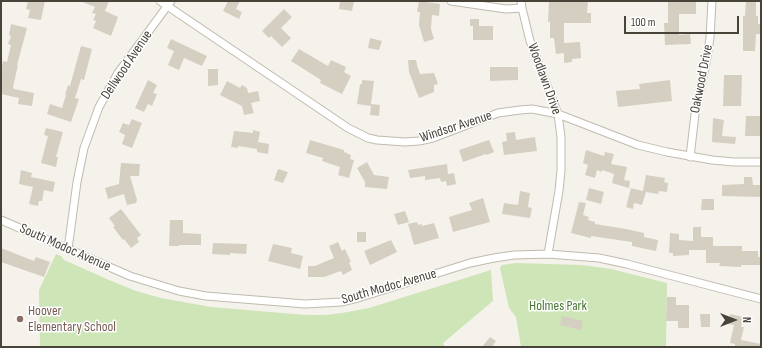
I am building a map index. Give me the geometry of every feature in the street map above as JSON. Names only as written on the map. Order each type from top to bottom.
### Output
[{"type":"street","name":"Windsor Avenue","points":[[160,1],[169,3],[348,128],[368,138],[405,142],[419,141],[433,138],[486,118],[510,111],[532,109],[558,114],[638,145],[690,157],[734,162],[761,162]]},
{"type":"street","points":[[451,1],[506,9],[521,5]]},
{"type":"street","name":"Oakwood Drive","points":[[690,157],[695,114],[710,38],[712,1]]},
{"type":"street","name":"Dellwood Avenue","points":[[68,249],[77,182],[84,148],[99,108],[118,73],[169,3]]},
{"type":"street","name":"Woodlawn Drive","points":[[521,5],[530,41],[558,114],[561,138],[561,170],[556,215],[548,254]]},
{"type":"street","name":"South Modoc Avenue","points":[[1,220],[130,276],[178,291],[206,296],[305,304],[325,304],[358,298],[470,263],[514,255],[548,254],[599,258],[761,299]]},
{"type":"green space","name":"Holmes Park","points":[[56,254],[61,256],[64,260],[136,291],[161,298],[211,307],[306,315],[342,313],[369,308],[491,270],[493,301],[443,343],[443,347],[40,347],[39,290]]},
{"type":"green space","name":"Holmes Park","points":[[516,263],[582,265],[611,269],[667,283],[666,347],[521,347],[516,317],[509,308],[500,268],[502,265]]},
{"type":"building","points":[[28,1],[45,1],[41,20],[28,18],[30,10],[26,9]]},
{"type":"building","points":[[80,1],[109,1],[105,11],[118,17],[111,36],[93,28],[96,21],[93,20],[96,14],[92,13],[95,7]]},
{"type":"building","points":[[228,1],[240,1],[236,9],[242,12],[239,19],[223,11]]},
{"type":"building","points":[[340,1],[354,1],[352,11],[339,9]]},
{"type":"building","points":[[419,1],[440,4],[439,16],[432,15],[431,29],[434,39],[424,42],[419,25],[420,12],[417,12]]},
{"type":"building","points":[[549,1],[588,1],[587,13],[591,13],[591,23],[564,23],[564,43],[580,42],[581,58],[572,59],[572,62],[564,63],[564,53],[556,54],[554,38],[550,38],[550,22],[548,22]]},
{"type":"building","points":[[746,1],[756,1],[756,16],[758,16],[758,24],[761,24],[761,34],[756,34],[755,51],[743,51],[743,16],[745,16]]},
{"type":"building","points":[[668,2],[696,2],[696,14],[679,14],[679,35],[690,34],[691,44],[665,45],[664,23],[668,23]]},
{"type":"building","points":[[284,9],[292,17],[281,28],[291,38],[282,47],[271,36],[269,38],[262,31]]},
{"type":"building","points":[[470,19],[479,19],[479,26],[493,26],[493,40],[473,40],[473,26],[470,26]]},
{"type":"building","points":[[11,24],[27,28],[13,87],[14,89],[34,93],[32,106],[18,104],[19,98],[1,94],[1,72],[3,61],[7,62],[11,45],[8,44],[11,36],[9,35]]},
{"type":"building","points":[[370,38],[382,41],[379,50],[368,48]]},
{"type":"building","points":[[171,39],[207,56],[202,66],[184,58],[179,70],[168,65],[174,51],[167,48]]},
{"type":"building","points":[[81,46],[92,49],[84,80],[81,79],[75,98],[79,99],[71,122],[47,114],[50,104],[62,108],[68,85],[70,86]]},
{"type":"building","points":[[299,49],[328,66],[331,60],[346,67],[344,72],[351,76],[342,94],[320,83],[321,80],[291,61]]},
{"type":"building","points":[[408,60],[416,60],[420,74],[434,73],[438,84],[434,85],[434,92],[419,98],[409,72]]},
{"type":"building","points":[[490,67],[518,67],[518,80],[490,81]]},
{"type":"building","points":[[208,69],[218,69],[218,85],[208,86]]},
{"type":"building","points":[[724,75],[742,75],[741,106],[723,106]]},
{"type":"building","points":[[148,80],[157,85],[153,93],[157,94],[152,106],[148,104],[144,112],[135,108]]},
{"type":"building","points":[[362,80],[374,81],[371,104],[380,105],[379,116],[370,115],[371,106],[357,104]]},
{"type":"building","points":[[670,80],[672,101],[618,107],[616,91],[640,89],[639,84]]},
{"type":"building","points":[[227,81],[240,88],[242,85],[247,88],[248,93],[258,91],[260,101],[251,103],[254,113],[244,115],[242,106],[220,95]]},
{"type":"building","points":[[746,116],[761,116],[760,136],[745,136]]},
{"type":"building","points":[[713,118],[724,120],[722,136],[736,137],[735,144],[712,142]]},
{"type":"building","points":[[132,119],[142,123],[132,148],[122,144],[125,135],[119,132],[123,123],[129,125]]},
{"type":"building","points":[[46,128],[63,132],[56,157],[58,157],[56,167],[41,163],[48,136],[44,135]]},
{"type":"building","points":[[253,130],[260,132],[258,142],[269,144],[268,154],[257,152],[257,149],[238,146],[238,148],[231,147],[234,131],[253,133]]},
{"type":"building","points":[[515,132],[516,140],[535,137],[537,151],[504,155],[502,142],[507,141],[506,133]]},
{"type":"building","points":[[310,140],[344,150],[344,152],[351,155],[350,159],[354,160],[349,178],[338,175],[340,167],[322,161],[323,158],[306,153]]},
{"type":"building","points":[[489,140],[494,152],[463,162],[459,150]]},
{"type":"building","points":[[586,150],[604,156],[605,152],[614,154],[611,164],[627,167],[624,180],[630,181],[629,188],[612,183],[614,174],[602,170],[602,172],[597,170],[595,178],[585,175],[588,165],[583,163]]},
{"type":"building","points":[[367,162],[374,175],[389,177],[387,189],[365,187],[365,182],[357,168]]},
{"type":"building","points":[[121,163],[140,164],[139,176],[130,176],[137,200],[136,203],[127,205],[124,194],[108,199],[105,188],[119,184]]},
{"type":"building","points":[[447,164],[448,174],[454,173],[456,184],[447,186],[446,181],[441,182],[440,178],[425,180],[425,176],[410,178],[408,170]]},
{"type":"building","points":[[278,169],[288,172],[283,183],[274,180]]},
{"type":"building","points":[[21,170],[32,173],[31,177],[55,182],[53,192],[44,190],[42,201],[39,201],[38,206],[29,204],[33,187],[19,184]]},
{"type":"building","points":[[646,175],[665,178],[664,182],[668,183],[667,192],[659,191],[658,194],[646,192],[642,205],[634,203],[633,209],[626,207],[631,188],[643,191]]},
{"type":"building","points":[[744,177],[752,177],[753,185],[761,185],[761,197],[722,196],[722,185],[744,184]]},
{"type":"building","points":[[589,188],[604,192],[601,204],[586,200]]},
{"type":"building","points":[[520,191],[530,193],[528,207],[532,208],[530,218],[502,214],[504,203],[518,205]]},
{"type":"building","points":[[483,198],[490,222],[453,232],[449,217],[472,210],[469,203]]},
{"type":"building","points":[[702,199],[714,199],[714,210],[701,210]]},
{"type":"building","points":[[579,202],[586,203],[583,215],[589,217],[588,220],[595,222],[595,224],[644,233],[644,237],[658,240],[656,251],[632,246],[632,242],[591,236],[591,238],[571,233]]},
{"type":"building","points":[[121,209],[141,235],[137,238],[139,242],[131,248],[113,227],[115,226],[109,218]]},
{"type":"building","points":[[405,211],[409,222],[398,225],[394,214]]},
{"type":"building","points":[[170,220],[183,220],[183,233],[201,234],[201,245],[169,246]]},
{"type":"building","points":[[417,222],[418,225],[422,224],[422,226],[434,223],[439,238],[414,245],[408,224]]},
{"type":"building","points":[[693,227],[701,227],[701,237],[713,237],[713,246],[742,246],[742,251],[758,251],[758,257],[761,257],[761,265],[741,265],[741,267],[719,266],[720,263],[706,263],[706,250],[689,250],[689,255],[673,256],[673,253],[669,253],[670,233],[679,234],[679,240],[693,241]]},
{"type":"building","points":[[357,232],[366,232],[366,242],[357,242]]},
{"type":"building","points":[[391,240],[397,252],[370,265],[364,251]]},
{"type":"building","points":[[338,242],[342,251],[345,249],[351,262],[349,262],[352,270],[343,275],[341,271],[324,277],[308,277],[308,266],[315,266],[334,258],[329,246]]},
{"type":"building","points":[[213,243],[247,244],[246,254],[212,254]]},
{"type":"building","points":[[273,244],[292,248],[291,253],[303,256],[300,269],[268,261]]},
{"type":"building","points":[[1,248],[34,261],[36,257],[50,262],[44,277],[1,262]]},
{"type":"building","points":[[667,297],[676,297],[676,305],[689,305],[689,328],[678,328],[678,321],[666,321]]},
{"type":"building","points":[[700,314],[710,314],[710,327],[701,327]]},
{"type":"building","points":[[730,314],[743,317],[741,327],[744,327],[741,340],[761,344],[761,347],[735,347],[735,344],[730,343],[734,325],[728,324]]},
{"type":"building","points":[[562,316],[583,321],[581,330],[560,325]]},
{"type":"building","points":[[490,337],[496,341],[492,347],[482,347]]},
{"type":"place","name":"Hoover Elementary School","points":[[20,319]]}]
